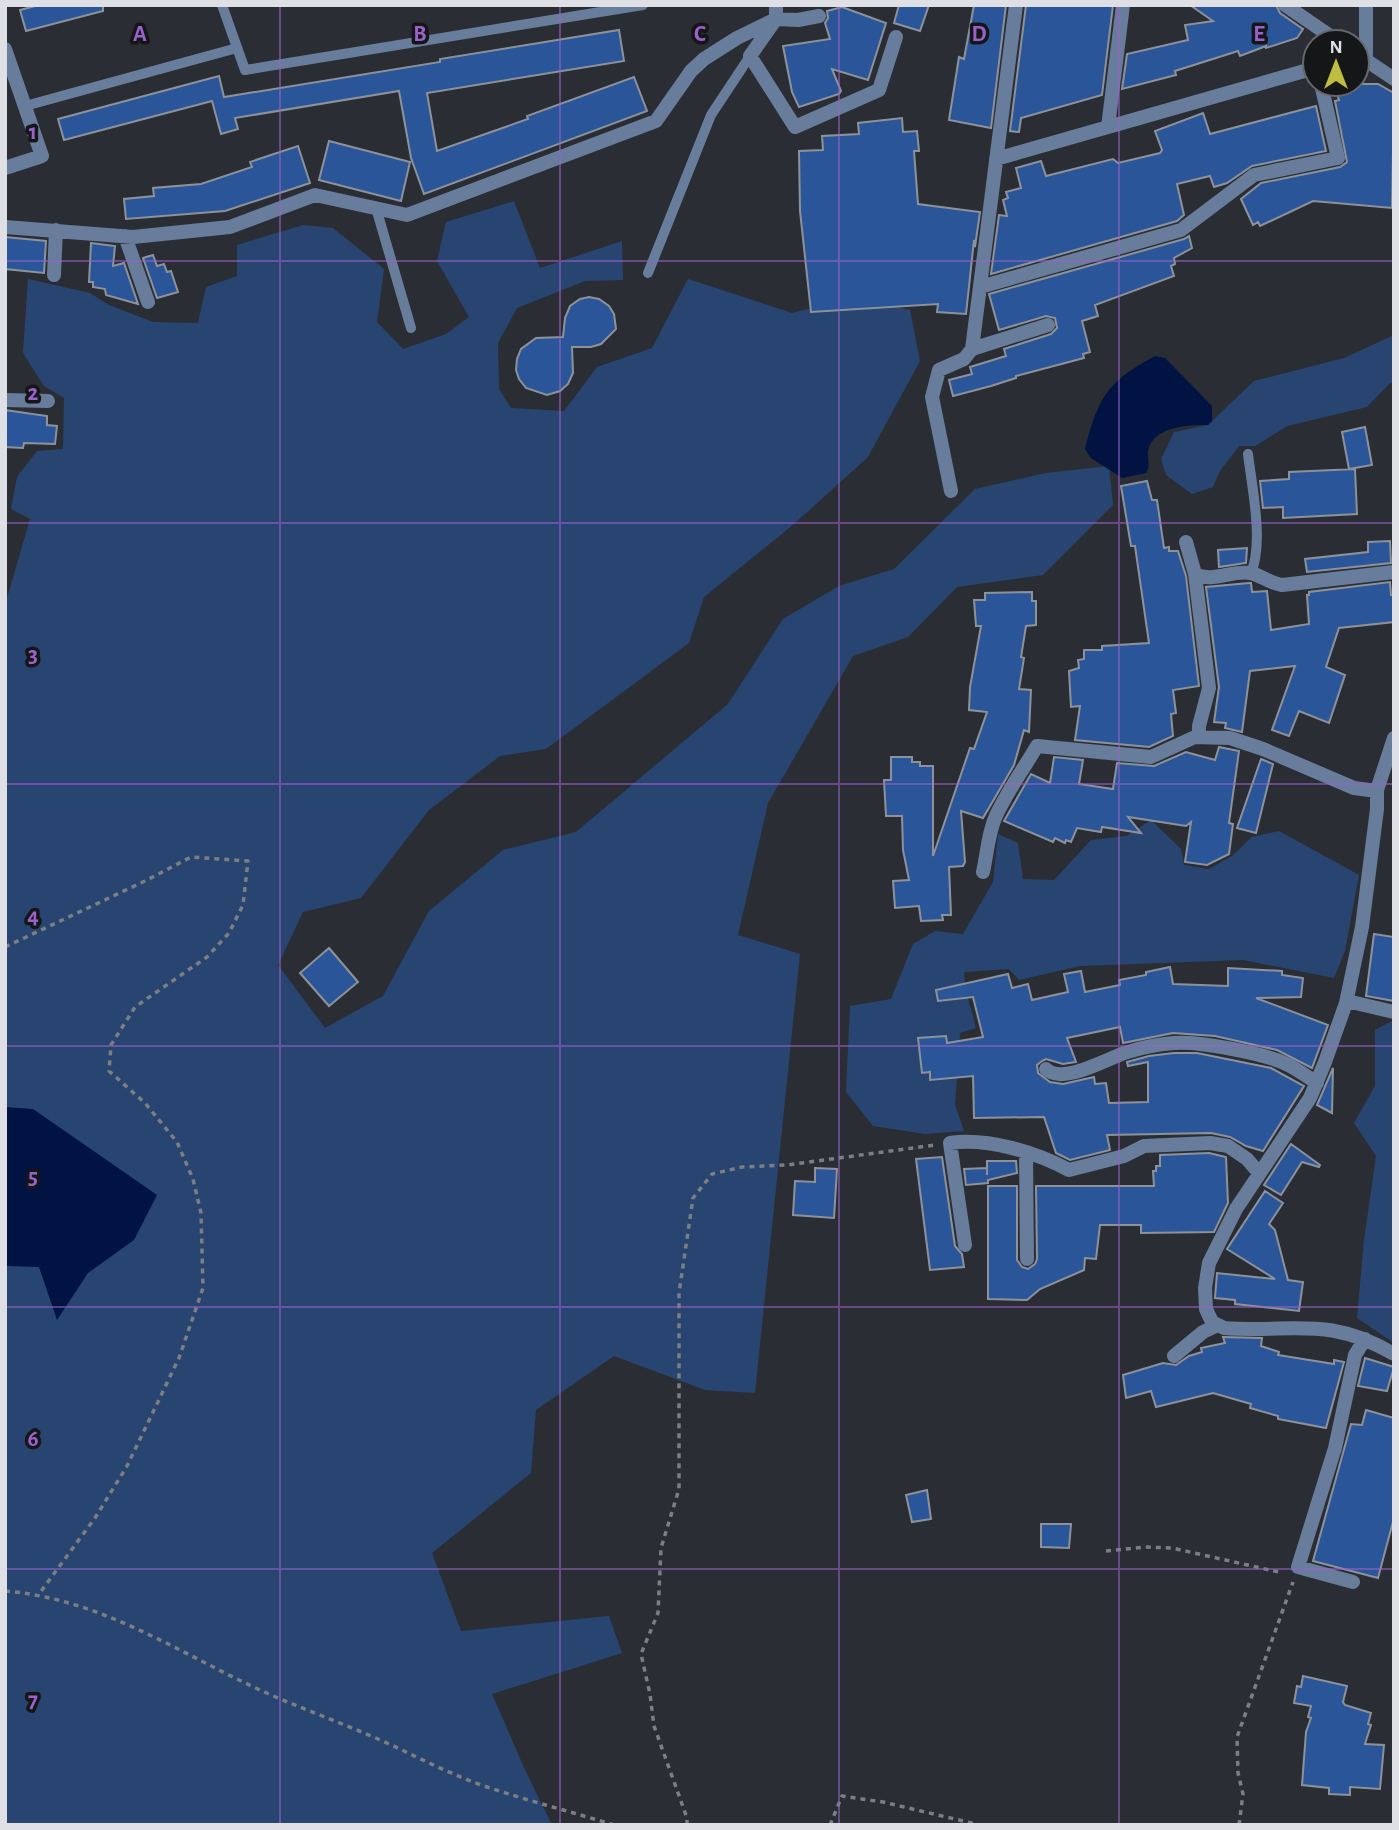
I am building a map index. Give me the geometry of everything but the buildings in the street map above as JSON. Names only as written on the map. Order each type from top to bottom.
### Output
[{"type":"street","points":[[951,491],[932,397],[939,370],[964,359],[972,349],[1016,5]]},
{"type":"street","points":[[1108,127],[1123,5]]},
{"type":"street","points":[[1285,5],[1319,28]]},
{"type":"street","points":[[1366,5],[1366,28]]},
{"type":"street","points":[[776,12],[798,20],[819,16]]},
{"type":"street","points":[[776,12],[750,56],[795,127],[879,90],[896,37]]},
{"type":"street","points":[[5,227],[125,236],[230,227],[316,195],[407,215],[656,121],[691,71],[776,12]]},
{"type":"street","points":[[5,49],[42,156],[5,168]]},
{"type":"street","points":[[1371,64],[1394,79]]},
{"type":"street","points":[[996,159],[1301,72]]},
{"type":"street","points":[[980,287],[1181,230],[1254,175],[1338,158],[1324,98]]},
{"type":"street","points":[[54,275],[56,230]]},
{"type":"street","points":[[125,236],[148,302]]},
{"type":"street","points":[[972,349],[1048,325]]},
{"type":"street","points":[[5,400],[48,401]]},
{"type":"street","points":[[1186,542],[1195,574],[1209,688],[1199,726],[1199,737]]},
{"type":"street","points":[[1195,574],[1199,577],[1213,577],[1251,573],[1270,584],[1282,585],[1394,572]]},
{"type":"street","points":[[983,872],[996,817],[1037,746],[1151,757],[1199,737],[1230,738],[1263,749],[1354,788],[1377,791]]},
{"type":"street","points":[[1390,1348],[1342,1331],[1319,1327],[1224,1328],[1212,1322],[1206,1308],[1205,1287],[1209,1263],[1236,1209],[1310,1098],[1347,1001],[1362,926],[1377,791],[1394,738]]},
{"type":"street","points":[[1347,1001],[1394,1012]]},
{"type":"street","points":[[1046,1069],[1058,1075],[1079,1071],[1129,1051],[1174,1043],[1234,1050],[1284,1063],[1317,1083]]},
{"type":"street","points":[[965,1245],[950,1143],[980,1142],[1046,1157],[1069,1170],[1124,1156],[1144,1146],[1210,1143],[1228,1146],[1247,1159],[1259,1173]]},
{"type":"street","points":[[1026,1153],[1027,1259]]},
{"type":"street","points":[[1174,1356],[1203,1332],[1218,1325]]},
{"type":"street","points":[[1353,1583],[1297,1572],[1335,1448],[1355,1355],[1365,1339]]},
{"type":"lane","points":[[222,5],[245,70],[581,10],[643,5]]},
{"type":"lane","points":[[25,106],[237,48]]},
{"type":"lane","points":[[648,273],[711,115],[750,56]]},
{"type":"lane","points":[[376,208],[411,328]]},
{"type":"lane","points":[[1248,454],[1255,507],[1256,560],[1251,573]]},
{"type":"path","points":[[5,947],[191,857],[247,861],[243,905],[229,933],[208,957],[135,1007],[111,1045],[109,1071],[145,1104],[177,1142],[193,1179],[201,1213],[203,1287],[179,1357],[127,1466],[95,1518],[40,1594]]},
{"type":"path","points":[[687,1825],[687,1818],[654,1726],[641,1654],[658,1613],[661,1548],[679,1489],[679,1293],[693,1198],[712,1174],[742,1167],[787,1165],[950,1143]]},
{"type":"path","points":[[1106,1551],[1145,1547],[1172,1548],[1297,1572],[1237,1737],[1238,1773],[1243,1794],[1239,1825]]},
{"type":"path","points":[[5,1591],[40,1594],[103,1614],[137,1628],[269,1694],[450,1772],[486,1786],[614,1825]]},
{"type":"path","points":[[830,1825],[842,1796],[896,1805],[980,1825]]},
{"type":"shaded area","points":[[514,201],[540,268],[622,241],[623,280],[585,281],[517,308],[498,343],[499,389],[511,408],[564,411],[597,367],[652,348],[688,279],[792,313],[856,297],[910,310],[920,361],[868,457],[794,524],[704,597],[689,643],[546,749],[500,756],[429,810],[361,898],[303,912],[278,965],[325,1028],[383,996],[429,911],[503,850],[576,832],[728,704],[783,619],[839,586],[894,569],[975,489],[1046,473],[1109,466],[1113,505],[1043,575],[957,587],[908,637],[853,656],[768,803],[738,935],[800,954],[755,1393],[705,1390],[614,1356],[536,1410],[531,1473],[432,1553],[461,1631],[609,1616],[622,1653],[492,1694],[552,1825],[5,1825],[5,605],[30,519],[11,509],[17,477],[37,451],[63,449],[64,398],[44,386],[23,353],[28,279],[90,293],[109,305],[153,322],[198,323],[206,287],[237,276],[237,245],[303,225],[333,228],[384,269],[377,322],[403,349],[446,334],[469,317],[437,261],[446,222]]},
{"type":"shaded area","points":[[1394,335],[1394,383],[1390,383],[1367,407],[1287,426],[1255,446],[1239,446],[1220,471],[1213,487],[1192,494],[1166,475],[1161,459],[1174,432],[1208,425],[1254,381],[1344,358]]},
{"type":"shaded area","points":[[1155,356],[1165,358],[1212,406],[1212,421],[1208,425],[1172,429],[1157,436],[1148,451],[1149,465],[1146,473],[1122,478],[1091,458],[1085,449],[1095,416],[1107,392],[1126,374]]},
{"type":"shaded area","points":[[1151,820],[1181,849],[1184,865],[1209,869],[1232,856],[1252,837],[1279,831],[1359,875],[1345,951],[1334,978],[1243,960],[1080,966],[1019,980],[1009,969],[964,972],[965,987],[976,1028],[960,1033],[955,1105],[964,1131],[925,1134],[873,1126],[846,1092],[850,1006],[891,999],[913,944],[935,931],[963,934],[993,882],[998,834],[1018,843],[1023,879],[1054,880],[1091,840],[1127,836]]},
{"type":"shaded area","points":[[1394,1020],[1394,1343],[1357,1318],[1364,1240],[1376,1156],[1354,1123],[1375,1086],[1375,1030]]},
{"type":"shaded area","points":[[5,1107],[33,1109],[157,1195],[134,1240],[88,1273],[57,1320],[39,1267],[5,1266]]}]
